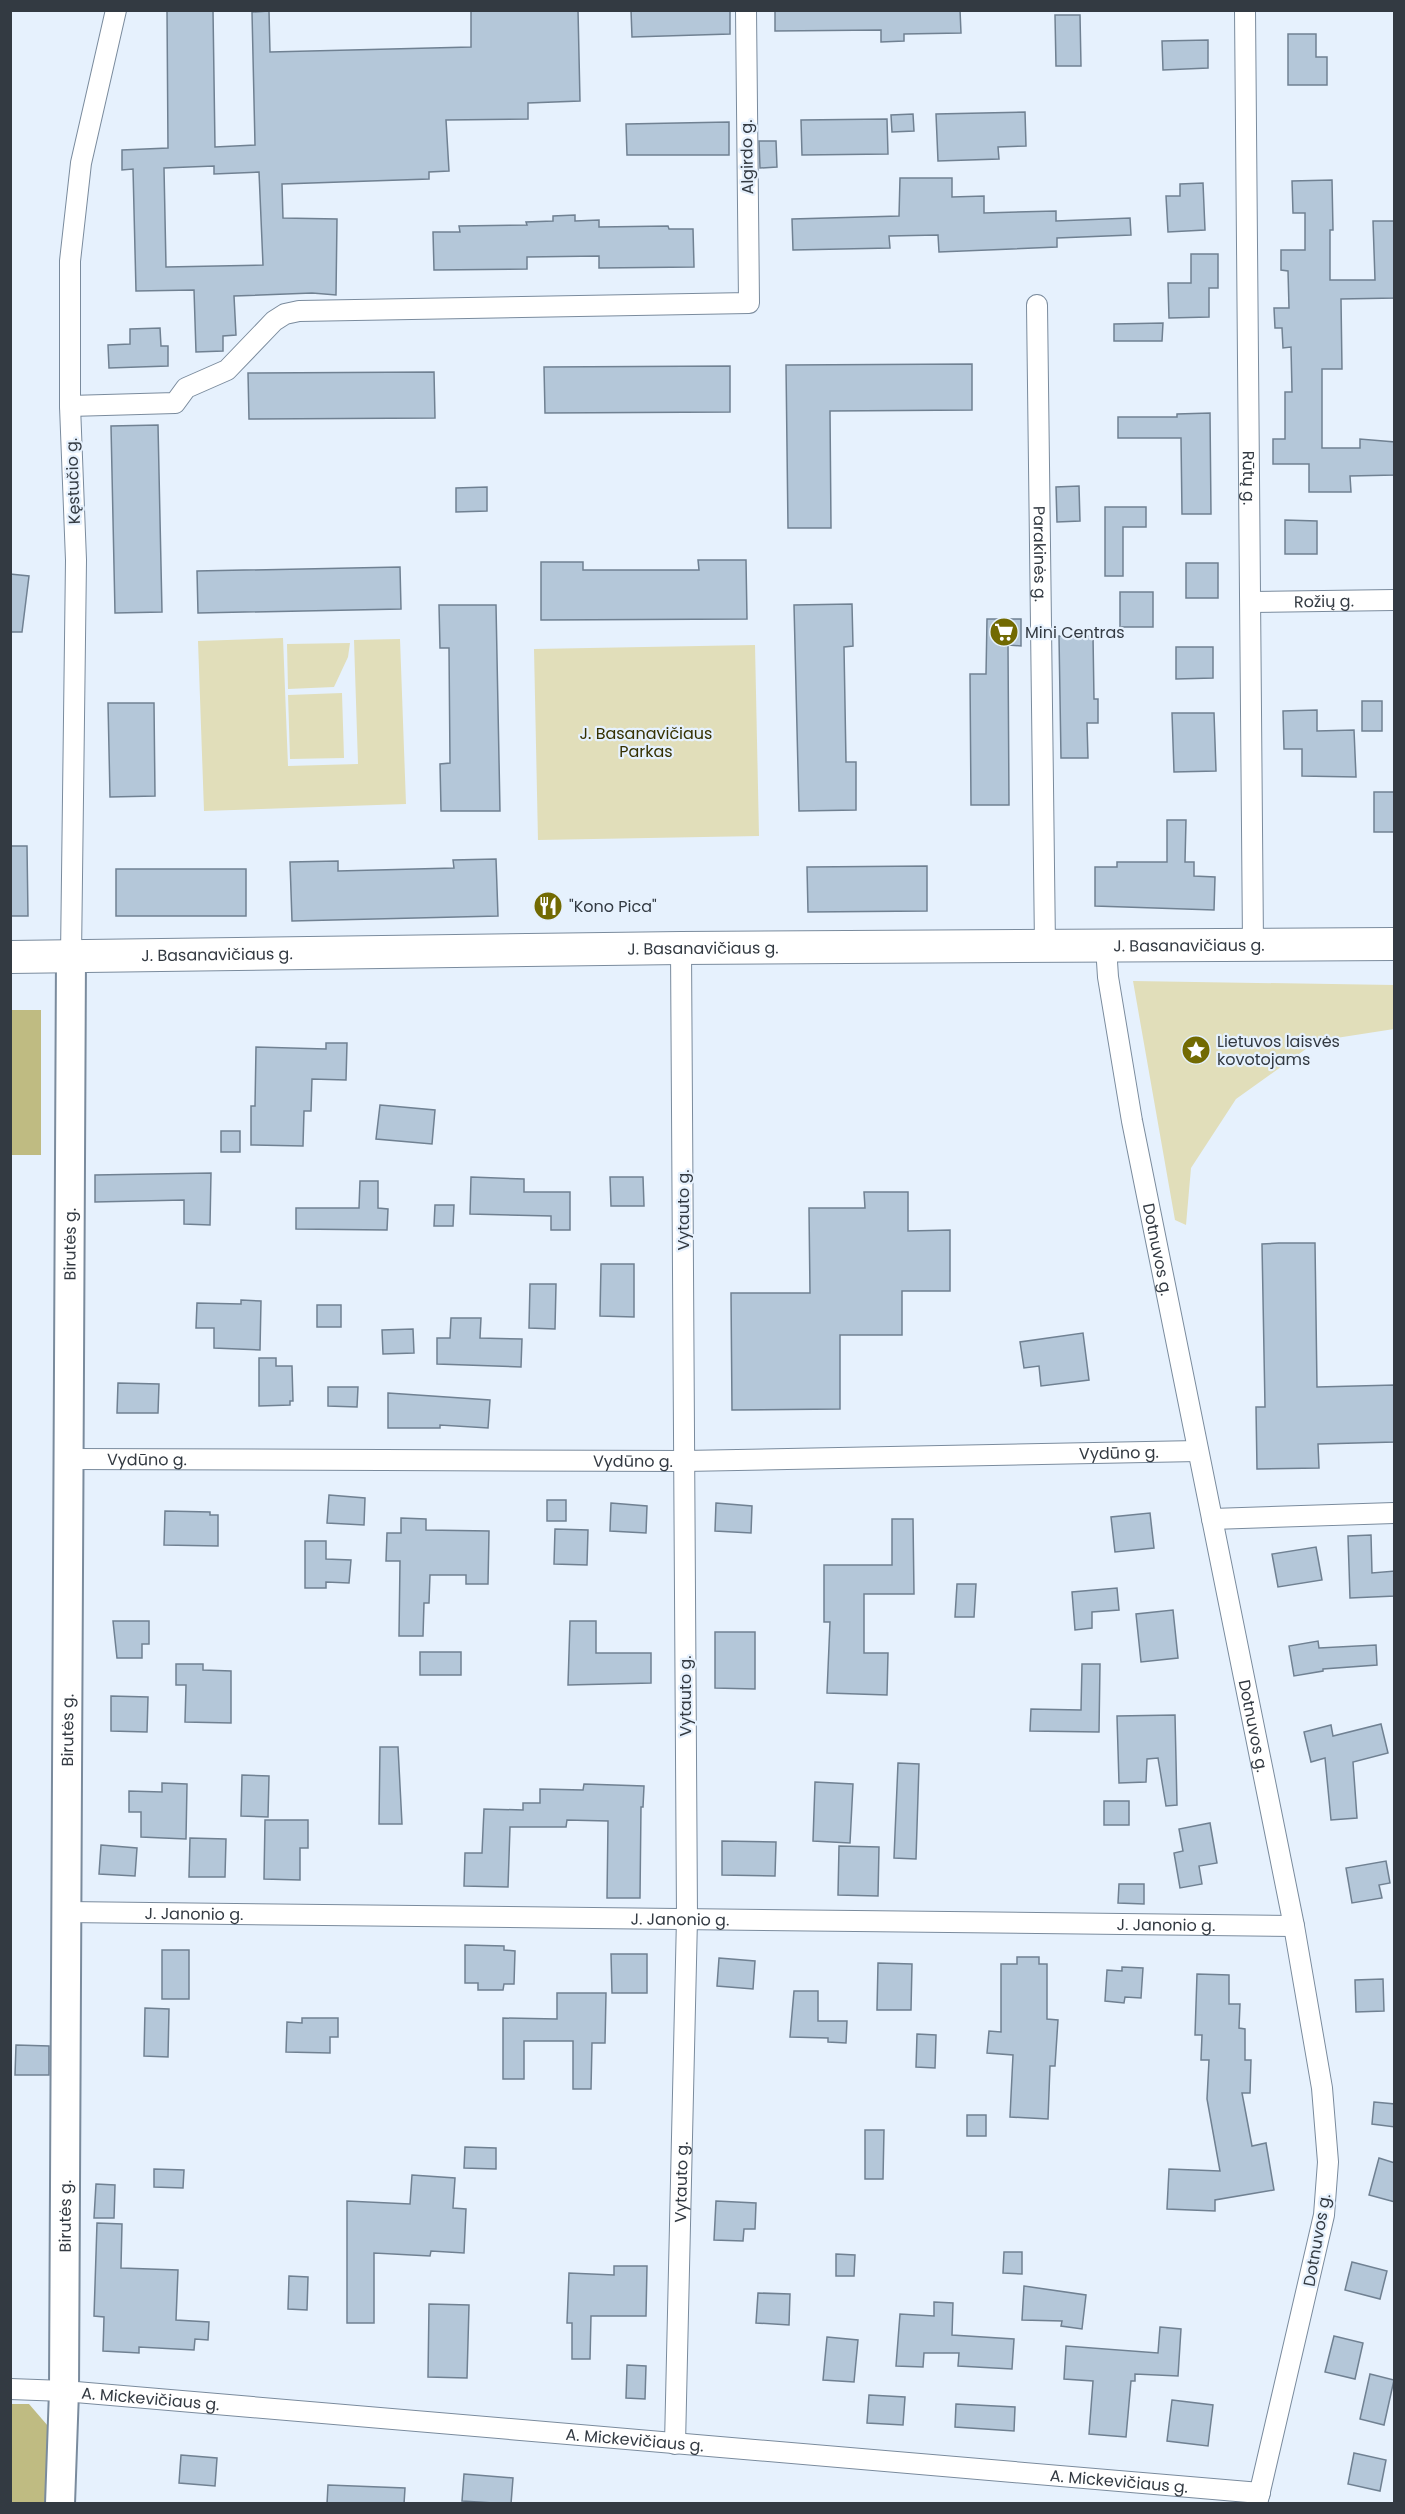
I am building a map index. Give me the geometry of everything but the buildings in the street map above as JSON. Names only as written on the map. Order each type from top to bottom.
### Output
[{"type":"main road","name":"J. Basanavičiaus g.","points":[[10,957],[681,948],[1395,944]]},
{"type":"street","name":"Kęstučio g.","points":[[71,956],[76,560],[68,315],[76,196],[116,10]]},
{"type":"street","name":"Algirdo g.","points":[[70,406],[175,403],[186,388],[227,370],[274,321],[285,314],[299,311],[749,303],[746,10]]},
{"type":"street","name":"Rūtų g.","points":[[1245,10],[1252,602],[1253,945]]},
{"type":"street","name":"Parakinės g.","points":[[1037,305],[1045,946]]},
{"type":"street","name":"Rožių g.","points":[[1252,602],[1395,600]]},
{"type":"street","name":"Dotnuvos g.","points":[[1106,946],[1108,978],[1132,1121],[1294,1926],[1322,2088],[1328,2162],[1324,2215],[1305,2307],[1259,2498]]},
{"type":"street","name":"Vytauto g.","points":[[675,2444],[687,1918],[681,948]]},
{"type":"street","name":"Birutės g.","points":[[60,2504],[64,2391],[71,956]]},
{"type":"street","name":"Vydūno g.","points":[[69,1459],[684,1461],[1198,1451]]},
{"type":"street","points":[[1212,1520],[1395,1513]]},
{"type":"street","name":"J. Janonio g.","points":[[66,1912],[1294,1926]]},
{"type":"street","name":"A. Mickevičiaus g.","points":[[10,2389],[64,2391],[675,2444],[1259,2498]]},
{"type":"green space","points":[[283,638],[288,766],[358,764],[354,640],[400,639],[406,804],[204,811],[198,641]]},
{"type":"green space","points":[[350,643],[348,657],[334,687],[288,689],[287,644]]},
{"type":"green space","name":"J. Basanavičiaus Parkas","points":[[755,645],[759,836],[538,840],[534,649]]},
{"type":"green space","points":[[342,693],[344,758],[290,759],[288,695]]},
{"type":"green space","points":[[1133,981],[1394,985],[1394,1029],[1317,1041],[1236,1099],[1191,1168],[1186,1225],[1175,1220]]},
{"type":"shaded area","points":[[11,1010],[41,1010],[41,1155],[11,1155]]},
{"type":"shaded area","points":[[11,2404],[29,2404],[48,2426],[46,2503],[11,2504]]},
{"type":"place","name":"Mini Centras","points":[[1004,632]]},
{"type":"place","name":"\"Kono Pica\"","points":[[548,906]]},
{"type":"place","name":"Lietuvos laisvės kovotojams","points":[[1196,1050]]}]
